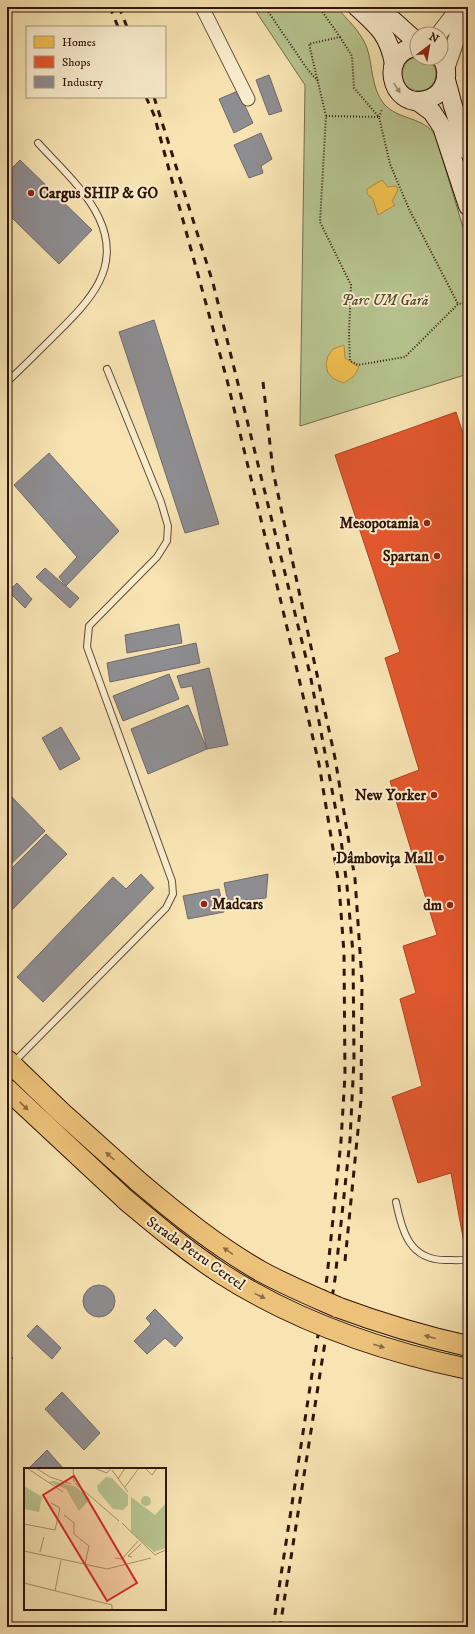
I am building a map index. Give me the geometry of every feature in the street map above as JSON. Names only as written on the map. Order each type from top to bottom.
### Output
[{"type":"main road","points":[[357,7],[382,33],[392,50],[394,64],[392,78],[398,91],[410,99],[417,101],[432,112],[442,127],[468,206]]},
{"type":"main road","points":[[378,7],[409,35]]},
{"type":"main road","points":[[394,64],[401,53],[409,49]]},
{"type":"main road","points":[[417,101],[432,98],[443,87],[444,69]]},
{"type":"main road","points":[[444,69],[453,106],[468,151]]},
{"type":"main road","points":[[9,1063],[139,1182],[202,1233],[262,1272],[301,1292],[380,1323],[432,1338],[468,1346]]},
{"type":"main road","name":"Strada Petru Cercel","points":[[7,1090],[126,1200],[161,1230],[222,1274],[253,1292],[297,1314],[341,1333],[377,1346],[427,1360],[468,1369]]},
{"type":"street","points":[[202,7],[248,99]]},
{"type":"street","points":[[445,26],[460,7]]},
{"type":"street","points":[[444,69],[466,22]]},
{"type":"lane","points":[[7,382],[81,309],[95,292],[104,269],[106,251],[104,233],[99,218],[85,195],[38,143]]},
{"type":"lane","points":[[9,1063],[166,908],[173,894],[172,881],[87,647],[89,626],[157,557],[167,541],[168,526],[161,502],[107,369]]},
{"type":"lane","points":[[396,1202],[405,1237],[413,1248],[424,1256],[440,1260],[468,1259]]},
{"type":"path","points":[[265,7],[308,70],[318,81]]},
{"type":"path","points":[[319,7],[352,56],[354,88],[379,117],[390,164],[409,209],[458,304]]},
{"type":"path","points":[[340,37],[310,44],[326,116],[320,222],[351,285],[349,334],[350,361],[358,365],[406,357],[458,304],[468,303]]},
{"type":"path","points":[[379,117],[382,109]]},
{"type":"path","points":[[326,116],[379,117]]},
{"type":"green space","name":"Parc UM Gară","points":[[253,7],[336,7],[354,26],[367,48],[374,84],[384,104],[397,113],[425,125],[436,137],[468,244],[468,374],[300,426],[305,85]]},
{"type":"green space","points":[[409,60],[409,66],[434,66],[436,77],[433,84],[426,90],[422,91],[416,91],[409,88],[403,81],[402,77],[403,67]]},
{"type":"building: Homes","points":[[382,180],[388,187],[396,186],[398,190],[392,201],[395,205],[378,215],[373,199],[367,194],[367,189]]},
{"type":"building: Homes","points":[[344,345],[345,358],[359,367],[354,376],[344,383],[334,379],[328,373],[326,364],[328,356],[333,349]]},
{"type":"building: Shops","name":"Dâmbovița Mall","points":[[456,412],[468,449],[468,1247],[465,1248],[451,1173],[418,1183],[392,1097],[422,1086],[400,999],[416,993],[403,946],[437,935],[390,781],[419,770],[385,658],[400,652],[335,455]]},
{"type":"building: Industry","points":[[269,75],[282,111],[269,115],[256,80]]},
{"type":"building: Industry","points":[[238,91],[253,123],[234,133],[219,99]]},
{"type":"building: Industry","points":[[261,133],[272,159],[261,166],[263,173],[249,178],[234,145]]},
{"type":"building: Industry","name":"Cargus SHIP & GO","points":[[20,160],[92,230],[59,264],[7,213],[7,173]]},
{"type":"building: Industry","points":[[154,320],[219,524],[185,533],[119,332]]},
{"type":"building: Industry","points":[[49,453],[119,531],[66,586],[59,577],[77,557],[14,485]]},
{"type":"building: Industry","points":[[45,568],[79,598],[70,608],[36,577]]},
{"type":"building: Industry","points":[[7,581],[13,587],[17,583],[32,599],[25,608],[7,590]]},
{"type":"building: Industry","points":[[179,624],[182,643],[127,653],[125,635]]},
{"type":"building: Industry","points":[[196,643],[200,663],[110,682],[107,663]]},
{"type":"building: Industry","points":[[209,668],[228,745],[207,749],[192,686],[181,688],[177,676]]},
{"type":"building: Industry","points":[[169,674],[179,699],[123,721],[113,696]]},
{"type":"building: Industry","points":[[188,705],[207,749],[148,774],[131,729]]},
{"type":"building: Industry","points":[[61,727],[80,759],[60,770],[42,738]]},
{"type":"building: Industry","points":[[7,792],[45,831],[7,868]]},
{"type":"building: Industry","points":[[46,834],[67,854],[7,915],[7,873]]},
{"type":"building: Industry","points":[[141,874],[154,888],[43,1002],[17,977],[113,877],[126,889]]},
{"type":"building: Industry","points":[[268,874],[266,898],[228,902],[224,883]]},
{"type":"building: Industry","name":"Madcars","points":[[219,889],[224,912],[188,919],[183,896]]},
{"type":"building: Industry","points":[[99,1285],[110,1290],[115,1301],[110,1312],[99,1317],[88,1312],[83,1301],[88,1290]]},
{"type":"building: Industry","points":[[155,1309],[183,1338],[175,1347],[165,1338],[147,1354],[134,1341],[151,1324],[146,1318]]},
{"type":"building: Industry","points":[[37,1325],[61,1348],[52,1359],[27,1336]]},
{"type":"building: Industry","points":[[7,1352],[13,1358],[7,1365]]},
{"type":"building: Industry","points":[[62,1392],[100,1433],[84,1450],[45,1409]]},
{"type":"building: Industry","points":[[47,1450],[63,1468],[29,1468]]},
{"type":"railway","points":[[110,7],[118,26]]},
{"type":"railway","points":[[119,7],[127,26]]},
{"type":"railway","points":[[146,98],[154,115],[227,380],[319,764],[339,885],[344,953],[345,1075],[341,1141],[327,1277],[273,1627]]},
{"type":"railway","points":[[154,98],[213,283],[310,674],[340,832],[353,953],[354,1059],[350,1140],[335,1279],[280,1627]]},
{"type":"railway","points":[[263,382],[273,471],[335,758],[355,879],[362,981],[361,1100],[345,1261]]},
{"type":"place","name":"Cargus SHIP & GO","points":[[31,193]]},
{"type":"place","name":"Mesopotamia","points":[[427,523]]},
{"type":"place","name":"Spartan","points":[[437,556]]},
{"type":"place","name":"New Yorker","points":[[434,795]]},
{"type":"place","name":"Dâmbovița Mall","points":[[441,858]]},
{"type":"place","name":"Madcars","points":[[204,904]]},
{"type":"place","name":"dm","points":[[450,905]]}]
